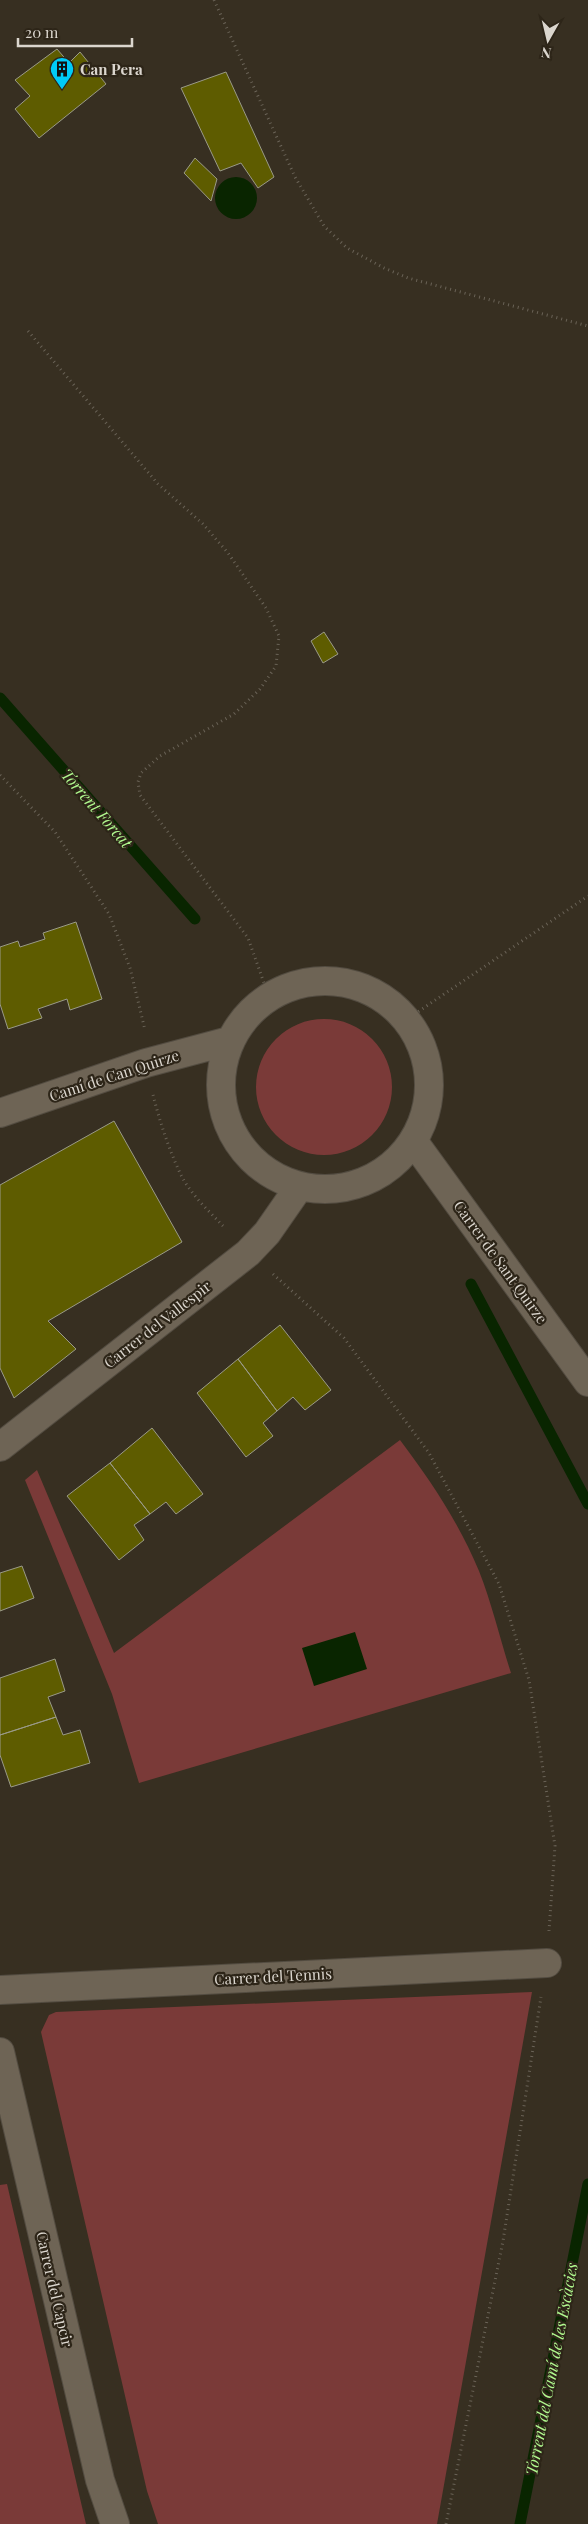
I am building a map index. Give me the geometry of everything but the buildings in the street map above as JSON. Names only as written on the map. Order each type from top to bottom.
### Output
[{"type":"street","points":[[320,980],[358,985],[391,1004],[406,1020],[416,1033],[429,1068],[428,1106],[414,1142],[392,1166],[364,1183],[332,1190],[299,1187],[265,1172],[238,1146],[223,1113],[220,1076],[229,1041],[251,1010],[283,988],[320,980]]},
{"type":"street","name":"Camí de Can Quirze","points":[[0,1113],[146,1063],[229,1041]]},
{"type":"street","name":"Carrer de Sant Quirze","points":[[414,1142],[588,1382]]},
{"type":"street","name":"Carrer del Vallespir","points":[[0,1446],[248,1253],[267,1233],[299,1187]]},
{"type":"street","name":"Carrer del Tennis","points":[[0,1990],[547,1962]]},
{"type":"street","name":"Carrer del Capcir","points":[[0,2052],[100,2480],[115,2524]]},
{"type":"path","points":[[214,0],[296,177],[324,226],[347,248],[384,268],[408,278],[588,326]]},
{"type":"path","points":[[28,331],[158,484],[203,524],[228,553],[266,608],[279,636],[276,666],[260,689],[234,714],[160,756],[141,773],[138,782],[140,795],[248,938],[269,997]]},
{"type":"path","points":[[0,775],[55,832],[109,914],[130,968],[146,1032],[146,1063],[159,1119],[182,1176],[207,1209],[248,1253],[344,1338],[429,1453],[499,1584],[529,1680],[555,1846],[547,1962],[503,2241],[446,2524]]},
{"type":"path","points":[[406,1020],[588,896]]},
{"type":"shaded area","points":[[240,177],[248,180],[254,186],[257,198],[254,210],[248,216],[232,219],[224,216],[218,210],[215,194],[218,186],[224,180]]},
{"type":"shaded area","points":[[324,1019],[350,1024],[362,1030],[372,1039],[381,1049],[387,1061],[392,1087],[387,1113],[381,1125],[372,1135],[362,1144],[350,1150],[324,1155],[298,1150],[286,1144],[276,1135],[267,1125],[261,1113],[256,1087],[261,1061],[267,1049],[276,1039],[286,1030],[298,1024]]},
{"type":"shaded area","points":[[400,1440],[444,1503],[463,1536],[488,1596],[511,1673],[139,1783],[112,1694],[25,1480],[37,1470],[114,1653]]},
{"type":"shaded area","points":[[355,1632],[367,1669],[314,1686],[302,1648]]},
{"type":"shaded area","points":[[532,1992],[437,2524],[158,2524],[147,2491],[41,2032],[49,2015],[56,2012]]},
{"type":"shaded area","points":[[7,2184],[86,2524],[0,2524],[0,2185]]},
{"type":"waterway","name":"Torrent Forcat","points":[[0,698],[195,919]]},
{"type":"waterway","name":"Torrent del Camí de les Escàcies","points":[[471,1284],[588,1504]]},
{"type":"waterway","name":"Torrent del Camí de les Escàcies","points":[[520,2524],[588,2184]]},
{"type":"place","name":"Can Pera","points":[[62,90]]}]
